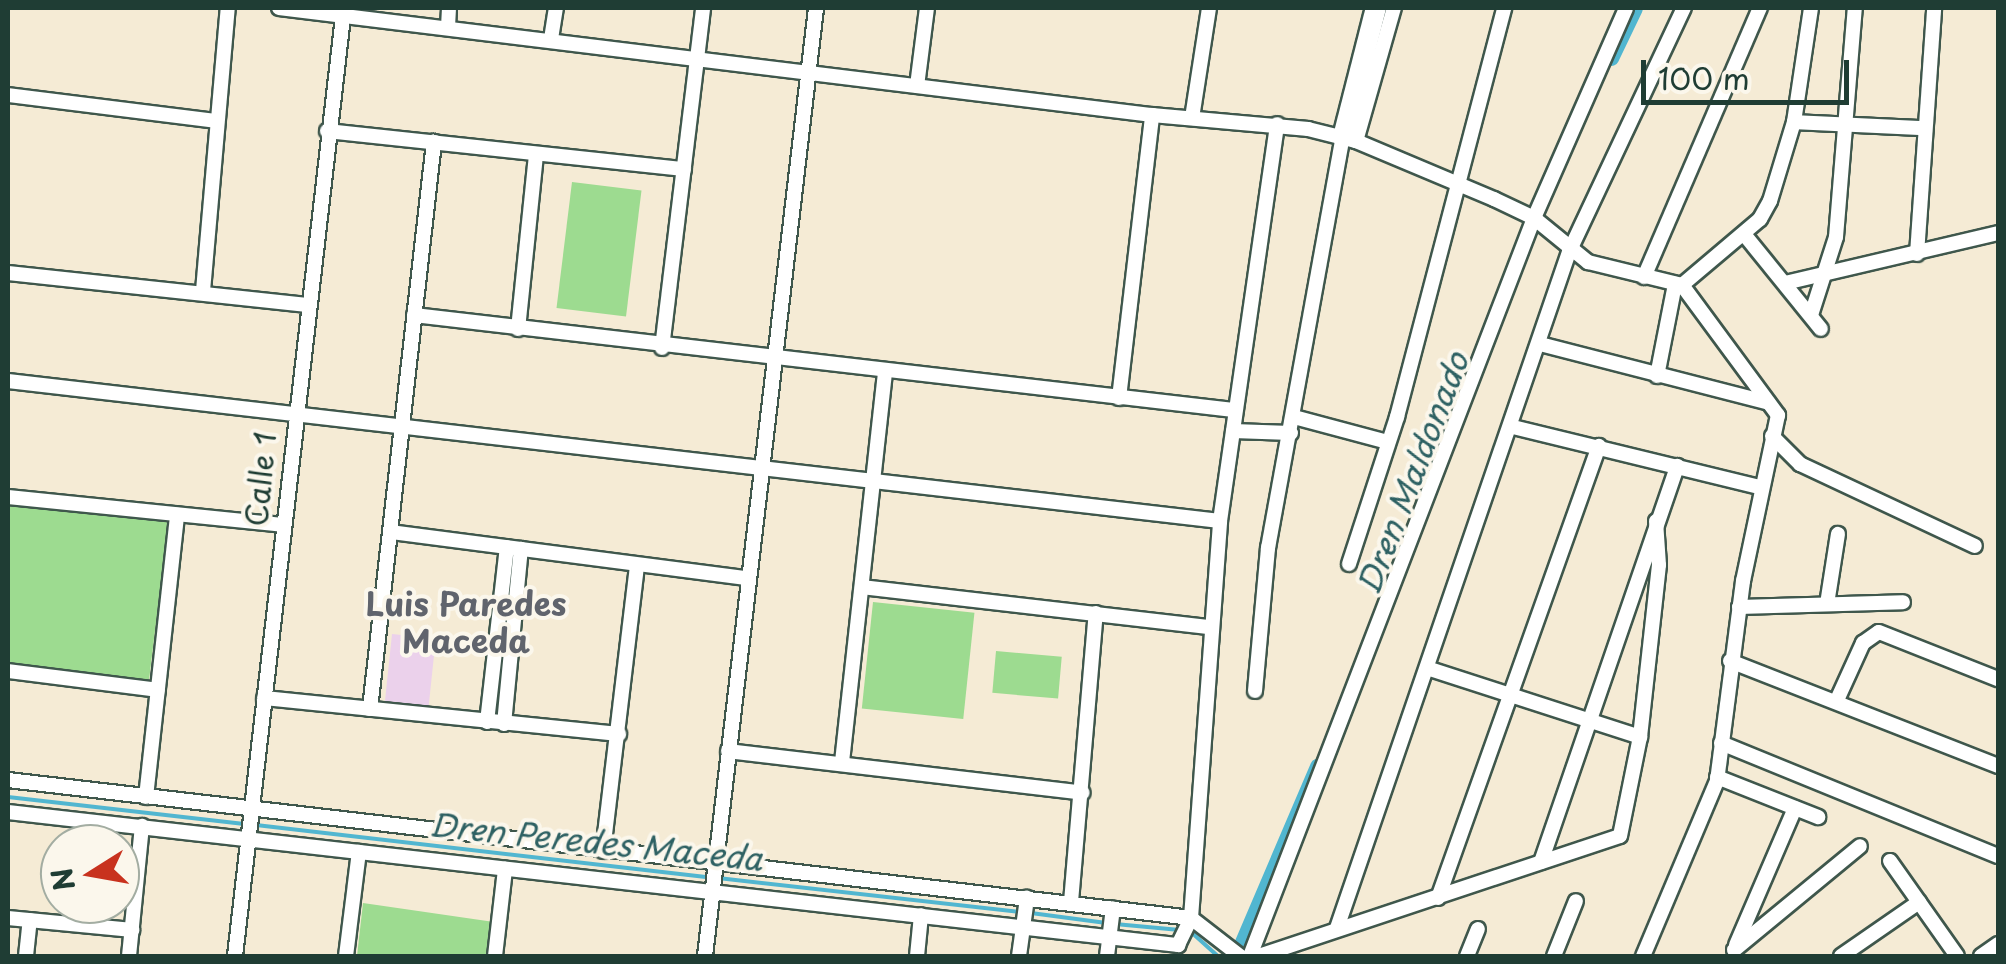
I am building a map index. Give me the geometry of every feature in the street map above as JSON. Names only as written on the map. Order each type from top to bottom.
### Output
[{"type":"street","points":[[203,291],[228,8]]},
{"type":"street","points":[[279,8],[343,11],[1152,116],[1277,124],[1350,139],[1534,218],[1569,252],[1644,278],[1678,285],[1778,415],[1760,488],[1739,607],[1717,777],[1643,956]]},
{"type":"street","points":[[448,27],[450,8]]},
{"type":"street","points":[[551,39],[556,8]]},
{"type":"street","points":[[662,348],[703,8]]},
{"type":"street","points":[[705,956],[816,8]]},
{"type":"street","points":[[917,86],[927,8]]},
{"type":"street","points":[[1192,118],[1209,8]]},
{"type":"street","points":[[1255,691],[1268,548],[1376,8]]},
{"type":"street","points":[[1350,139],[1394,8]]},
{"type":"street","points":[[1350,564],[1387,442],[1504,8]]},
{"type":"street","points":[[1250,956],[1534,218],[1626,8]]},
{"type":"street","points":[[1337,928],[1514,427],[1569,252],[1684,8]]},
{"type":"street","points":[[1644,278],[1760,8]]},
{"type":"street","points":[[1656,376],[1678,285],[1760,219],[1782,175],[1811,8]]},
{"type":"street","points":[[1810,315],[1827,274],[1847,124],[1855,8]]},
{"type":"street","points":[[1918,254],[1923,128],[1934,8]]},
{"type":"street","name":"Calle 1","points":[[235,956],[326,131],[343,11]]},
{"type":"street","points":[[8,94],[216,121]]},
{"type":"street","points":[[1118,398],[1152,116]]},
{"type":"street","points":[[1794,122],[1923,128]]},
{"type":"street","points":[[8,812],[1110,938],[1163,950],[1183,942],[1191,918],[1220,521],[1277,124]]},
{"type":"street","points":[[326,131],[684,169]]},
{"type":"street","points":[[370,709],[434,142]]},
{"type":"street","points":[[518,329],[536,154]]},
{"type":"street","points":[[1785,284],[1998,233]]},
{"type":"street","points":[[1744,234],[1821,329]]},
{"type":"street","points":[[8,274],[203,291],[307,305]]},
{"type":"street","points":[[414,315],[662,348],[1234,410]]},
{"type":"street","points":[[1540,344],[1769,403]]},
{"type":"street","points":[[842,762],[885,370]]},
{"type":"street","points":[[8,381],[1220,521]]},
{"type":"street","points":[[1233,432],[1292,425],[1387,442]]},
{"type":"street","points":[[1514,427],[1760,488]]},
{"type":"street","points":[[1772,436],[1800,464],[1975,546]]},
{"type":"street","points":[[1438,898],[1506,698],[1599,446]]},
{"type":"street","points":[[1541,862],[1677,466]]},
{"type":"street","points":[[8,497],[283,526]]},
{"type":"street","points":[[146,797],[178,515]]},
{"type":"street","points":[[1259,956],[1438,898],[1625,830],[1640,737],[1660,552],[1656,522]]},
{"type":"street","points":[[391,532],[747,578]]},
{"type":"street","points":[[1827,604],[1838,534]]},
{"type":"street","points":[[487,722],[514,548]]},
{"type":"street","points":[[504,724],[514,548]]},
{"type":"street","points":[[602,851],[637,565]]},
{"type":"street","points":[[862,587],[1210,627]]},
{"type":"street","points":[[1739,607],[1903,602]]},
{"type":"street","points":[[1071,902],[1096,614]]},
{"type":"street","points":[[1837,700],[1863,643],[1879,632],[1998,680]]},
{"type":"street","points":[[1730,661],[1998,766]]},
{"type":"street","points":[[1430,669],[1506,698],[1640,737]]},
{"type":"street","points":[[8,671],[158,690]]},
{"type":"street","points":[[264,698],[619,734]]},
{"type":"street","points":[[1722,743],[1998,856]]},
{"type":"street","points":[[728,751],[1083,793]]},
{"type":"street","points":[[1717,777],[1818,817]]},
{"type":"street","points":[[8,780],[1191,918],[1240,956]]},
{"type":"street","points":[[1732,953],[1795,808]]},
{"type":"street","points":[[129,956],[142,826]]},
{"type":"street","points":[[1732,953],[1860,846]]},
{"type":"street","points":[[346,956],[359,852]]},
{"type":"street","points":[[1890,860],[1957,956]]},
{"type":"street","points":[[495,956],[505,869]]},
{"type":"street","points":[[1019,956],[1027,898]]},
{"type":"street","points":[[1554,956],[1576,901]]},
{"type":"street","points":[[1841,956],[1919,902]]},
{"type":"street","points":[[1107,956],[1114,908]]},
{"type":"street","points":[[917,956],[921,916]]},
{"type":"street","points":[[8,918],[132,930]]},
{"type":"street","points":[[26,956],[30,920]]},
{"type":"street","points":[[1467,956],[1478,929]]},
{"type":"street","points":[[1981,956],[1998,944]]},
{"type":"shaded area","points":[[392,634],[436,639],[429,706],[385,702]]},
{"type":"green space","points":[[572,182],[641,191],[626,317],[557,308]]},
{"type":"green space","points":[[8,499],[169,519],[148,686],[8,669]]},
{"type":"green space","points":[[873,602],[974,613],[963,719],[862,708]]},
{"type":"green space","points":[[996,651],[1062,657],[1058,699],[992,693]]},
{"type":"green space","points":[[363,903],[494,922],[489,956],[357,956]]},
{"type":"waterway","name":"Dren Maldonado","points":[[1611,58],[1635,8]]},
{"type":"waterway","name":"Dren Maldonado","points":[[1236,956],[1317,766]]},
{"type":"waterway","name":"Dren Peredes Maceda","points":[[8,797],[246,824]]},
{"type":"waterway","name":"Dren Peredes Maceda","points":[[256,825],[708,877]]},
{"type":"waterway","name":"Dren Peredes Maceda","points":[[718,878],[1021,912]]},
{"type":"waterway","name":"Dren Peredes Maceda","points":[[1031,913],[1106,923]]},
{"type":"waterway","name":"Dren Peredes Maceda","points":[[1115,924],[1180,930]]},
{"type":"waterway","name":"Dren Maldonado","points":[[1190,931],[1218,956]]},
{"type":"district","name":"Luis Paredes Maceda","points":[[466,622]]}]
